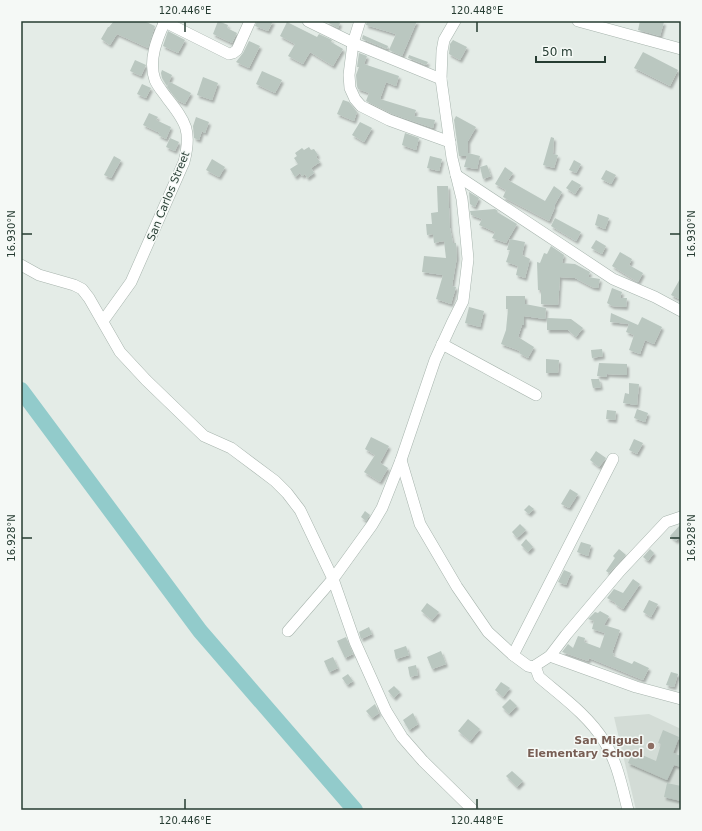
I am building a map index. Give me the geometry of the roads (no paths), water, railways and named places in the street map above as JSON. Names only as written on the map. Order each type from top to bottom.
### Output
[{"type":"street","points":[[164,21],[229,54],[234,53],[237,50],[250,21]]},
{"type":"street","name":"San Carlos Street","points":[[103,321],[131,282],[184,162],[188,147],[188,132],[183,119],[159,88],[155,81],[153,72],[155,46],[164,21]]},
{"type":"street","points":[[308,21],[353,43],[442,79]]},
{"type":"street","points":[[360,21],[353,43],[349,75],[350,88],[354,99],[361,106],[389,120],[450,142]]},
{"type":"street","points":[[288,631],[333,579],[372,525],[382,508],[401,460],[435,360],[463,301],[467,279],[468,259],[466,227],[462,199],[452,158],[442,79],[442,51],[444,40],[455,21]]},
{"type":"street","points":[[578,21],[681,48]]},
{"type":"street","points":[[456,175],[613,279],[655,297],[681,312]]},
{"type":"street","points":[[21,265],[39,274],[82,289],[103,321],[120,352],[146,380],[204,436],[231,448],[275,481],[287,493],[300,510],[333,579],[354,642],[386,711],[402,737],[423,761],[472,810]]},
{"type":"street","points":[[442,344],[536,395]]},
{"type":"street","points":[[514,656],[613,458]]},
{"type":"street","points":[[401,460],[420,524],[457,587],[488,632],[514,656],[528,666],[535,666],[550,656],[625,566],[666,522],[681,517]]},
{"type":"street","points":[[550,656],[636,687],[681,699]]},
{"type":"street","points":[[535,666],[539,677],[588,720],[605,741],[617,771],[628,810]]},
{"type":"waterway","points":[[21,390],[200,631],[355,810]]},
{"type":"place","name":"San Miguel Elementary School","points":[[651,746]]}]
